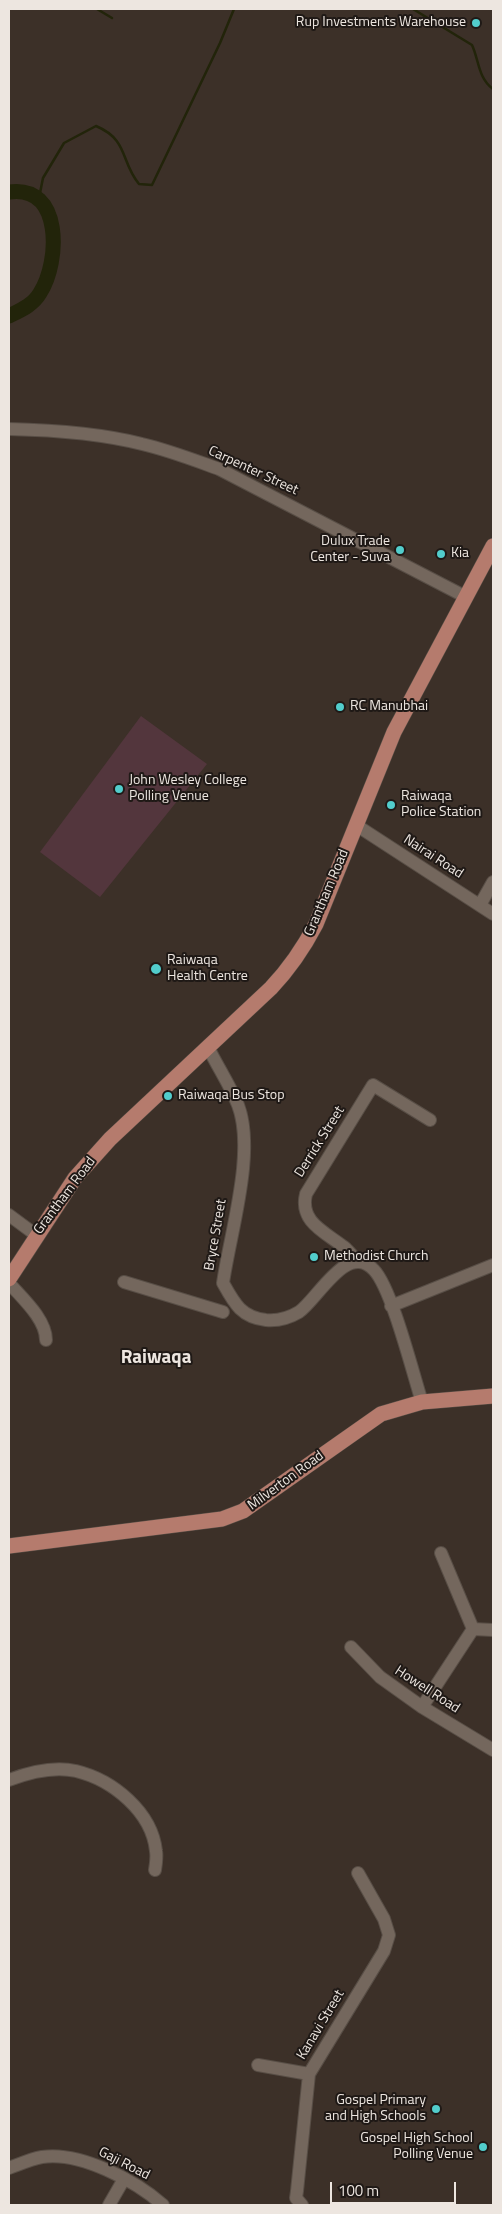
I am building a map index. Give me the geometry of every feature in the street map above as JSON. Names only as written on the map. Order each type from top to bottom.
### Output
[{"type":"main road","name":"Grantham Road","points":[[9,1279],[75,1178],[110,1139],[271,988],[306,944],[394,732],[493,546]]},
{"type":"main road","name":"Milverton Road","points":[[9,1546],[222,1519],[243,1511],[381,1414],[422,1402],[493,1396]]},
{"type":"street","name":"Carpenter Street","points":[[9,428],[102,436],[142,444],[191,459],[227,474],[466,597]]},
{"type":"street","name":"Nairai Road","points":[[356,825],[493,914]]},
{"type":"street","points":[[480,905],[493,882]]},
{"type":"street","name":"Bryce Street","points":[[208,1047],[238,1106],[243,1131],[240,1187],[222,1283],[240,1310],[252,1318],[270,1320],[286,1318],[308,1304],[343,1267],[358,1261]]},
{"type":"street","name":"Derrick Street","points":[[358,1261],[312,1223],[303,1204],[306,1194],[374,1085],[430,1120]]},
{"type":"street","points":[[9,1215],[36,1235]]},
{"type":"street","points":[[358,1261],[367,1264],[376,1272],[391,1306],[422,1402]]},
{"type":"street","points":[[391,1306],[493,1265]]},
{"type":"street","points":[[124,1282],[223,1312]]},
{"type":"street","points":[[9,1283],[38,1319],[44,1329],[46,1340]]},
{"type":"street","points":[[441,1553],[473,1629]]},
{"type":"street","points":[[473,1629],[493,1630]]},
{"type":"street","points":[[422,1707],[473,1629]]},
{"type":"street","name":"Howell Road","points":[[351,1646],[380,1677],[422,1707],[493,1750]]},
{"type":"street","points":[[9,1780],[29,1773],[52,1769],[76,1771],[100,1780],[124,1796],[139,1810],[151,1832],[156,1851],[155,1870]]},
{"type":"street","name":"Kanavi Street","points":[[302,2205],[296,2198],[309,2074],[384,1951],[389,1935],[384,1919],[358,1873]]},
{"type":"street","points":[[258,2065],[309,2074]]},
{"type":"street","name":"Gaji Road","points":[[9,2168],[42,2157],[60,2157],[94,2165],[124,2179],[164,2205]]},
{"type":"street","points":[[109,2205],[124,2179]]},
{"type":"shaded area","points":[[141,716],[207,764],[100,897],[40,852]]},
{"type":"waterway","points":[[97,9],[112,18]]},
{"type":"waterway","points":[[39,198],[43,178],[64,143],[96,126],[107,132],[119,144],[139,184],[152,185],[220,43],[234,9]]},
{"type":"waterway","points":[[413,9],[472,45],[484,80],[493,89]]},
{"type":"waterway","points":[[9,192],[27,193],[39,200],[48,212],[52,228],[53,245],[47,279],[40,293],[30,304],[9,316]]},
{"type":"place","name":"Rup Investments Warehouse","points":[[476,23]]},
{"type":"place","name":"Dulux Trade Center - Suva","points":[[400,550]]},
{"type":"place","name":"Kia","points":[[441,554]]},
{"type":"place","name":"RC Manubhai","points":[[340,707]]},
{"type":"place","name":"John Wesley College Polling Venue","points":[[119,789]]},
{"type":"place","name":"Raiwaqa Police Station","points":[[391,805]]},
{"type":"place","name":"Raiwaqa Health Centre","points":[[156,969]]},
{"type":"place","name":"Raiwaqa Bus Stop","points":[[168,1096]]},
{"type":"place","name":"Methodist Church","points":[[314,1257]]},
{"type":"place","name":"Gospel Primary and High Schools","points":[[436,2109]]},
{"type":"place","name":"Gospel High School Polling Venue","points":[[483,2147]]},
{"type":"district","name":"Raiwaqa","points":[[156,1358]]}]
